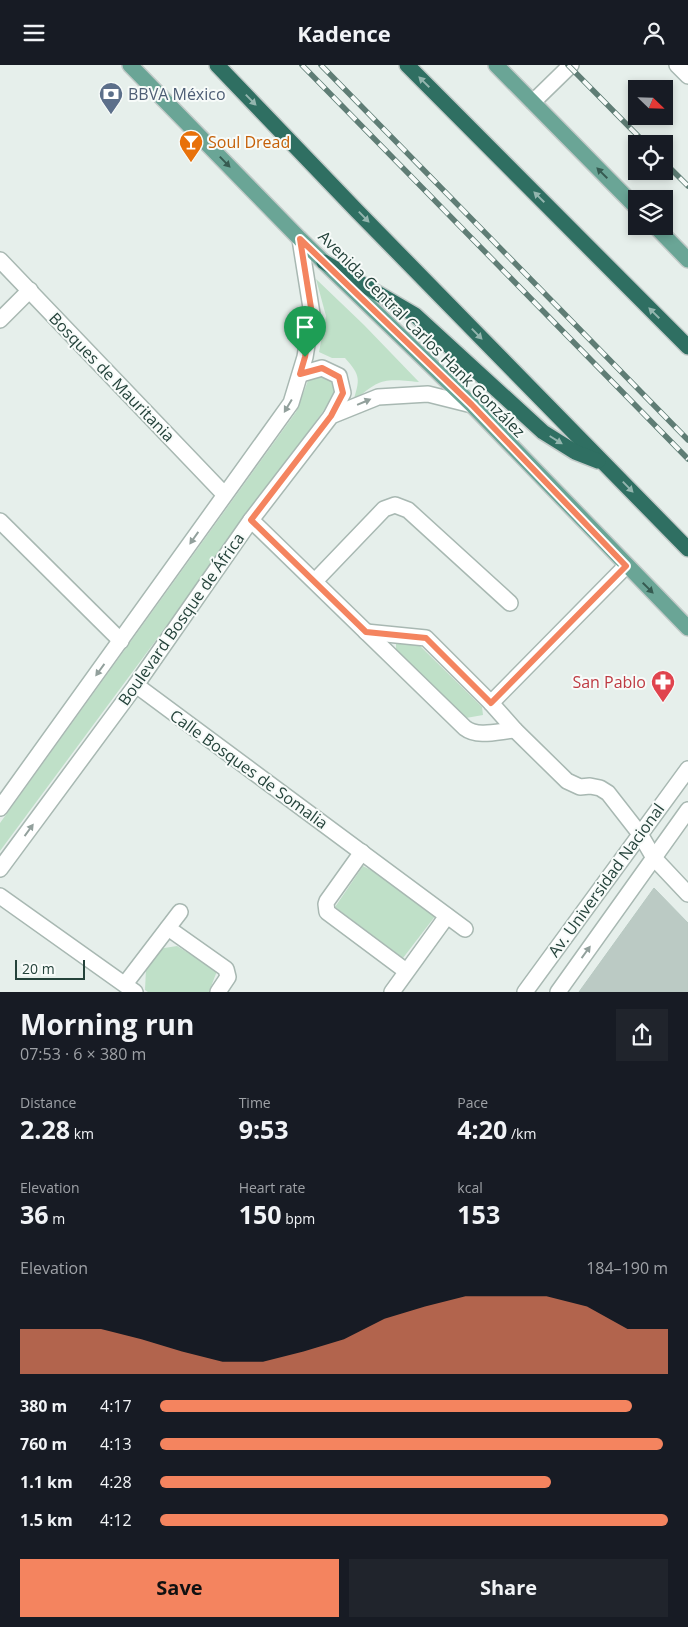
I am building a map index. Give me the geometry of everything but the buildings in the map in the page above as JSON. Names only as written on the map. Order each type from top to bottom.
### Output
[{"type":"highway","points":[[217,65],[688,549]]},
{"type":"highway","points":[[408,65],[688,347]]},
{"type":"highway","points":[[324,262],[415,315],[543,432],[575,451],[605,463]]},
{"type":"main road","name":"Avenida Central Carlos Hank González","points":[[130,65],[300,239],[472,405],[688,628]]},
{"type":"main road","points":[[496,65],[628,199]]},
{"type":"main road","points":[[664,235],[688,260]]},
{"type":"street","points":[[533,102],[571,65]]},
{"type":"street","points":[[678,65],[688,76]]},
{"type":"street","points":[[0,808],[291,403],[305,357],[312,314],[300,239]]},
{"type":"street","name":"Bosques de Mauritania","points":[[0,260],[224,494]]},
{"type":"street","points":[[0,320],[30,291]]},
{"type":"street","name":"Boulevard Bosque de África","points":[[0,869],[136,685],[251,520],[331,416],[343,393],[339,377],[322,368],[300,374]]},
{"type":"street","points":[[331,416],[378,397],[428,394],[472,405]]},
{"type":"street","points":[[315,581],[384,509],[395,505],[408,510],[510,603]]},
{"type":"street","points":[[251,520],[469,731],[478,733],[515,730]]},
{"type":"street","points":[[0,521],[121,641]]},
{"type":"street","points":[[491,703],[626,566]]},
{"type":"street","points":[[366,632],[426,638],[567,781],[580,787],[600,788],[608,793],[640,834],[654,858],[688,894]]},
{"type":"street","name":"Calle Bosques de Somalia","points":[[136,685],[465,929]]},
{"type":"street","name":"Av. Universidad Nacional","points":[[525,992],[688,769]]},
{"type":"street","name":"Av. Universidad Nacional","points":[[557,992],[688,810]]},
{"type":"street","points":[[362,852],[327,901],[327,912],[406,971]]},
{"type":"street","points":[[0,895],[130,988],[180,912]]},
{"type":"street","points":[[392,992],[447,916]]},
{"type":"street","points":[[168,929],[226,969],[228,977],[218,992]]},
{"type":"street","points":[[537,975],[557,992]]},
{"type":"green space","points":[[316,279],[419,382],[383,381],[370,388],[353,402],[358,383],[354,369],[345,358],[332,358],[319,352],[326,316]]},
{"type":"green space","points":[[325,377],[331,381],[335,388],[334,396],[253,509],[0,851],[0,823],[296,412],[309,378]]},
{"type":"green space","points":[[404,638],[413,639],[482,707],[483,715],[466,718],[455,712],[396,652],[396,644]]},
{"type":"green space","points":[[363,866],[388,879],[436,915],[403,958],[335,907]]},
{"type":"green space","points":[[177,946],[217,971],[209,992],[148,992],[145,990],[146,969],[158,949]]},
{"type":"railway","points":[[302,65],[688,459]]},
{"type":"railway","points":[[321,65],[688,440]]},
{"type":"railway","points":[[568,65],[637,135]]},
{"type":"railway","points":[[673,171],[688,186]]},
{"type":"place","name":"BBVA México","points":[[111,115]]},
{"type":"place","name":"Soul Dread","points":[[191,163]]},
{"type":"place","name":"San Pablo","points":[[663,703]]},
{"type":"route","points":[[300,239],[472,405],[626,566],[491,703],[426,638],[366,632],[251,520],[331,416],[343,393],[339,377],[322,368],[300,374],[305,357],[312,314],[300,239]]}]
